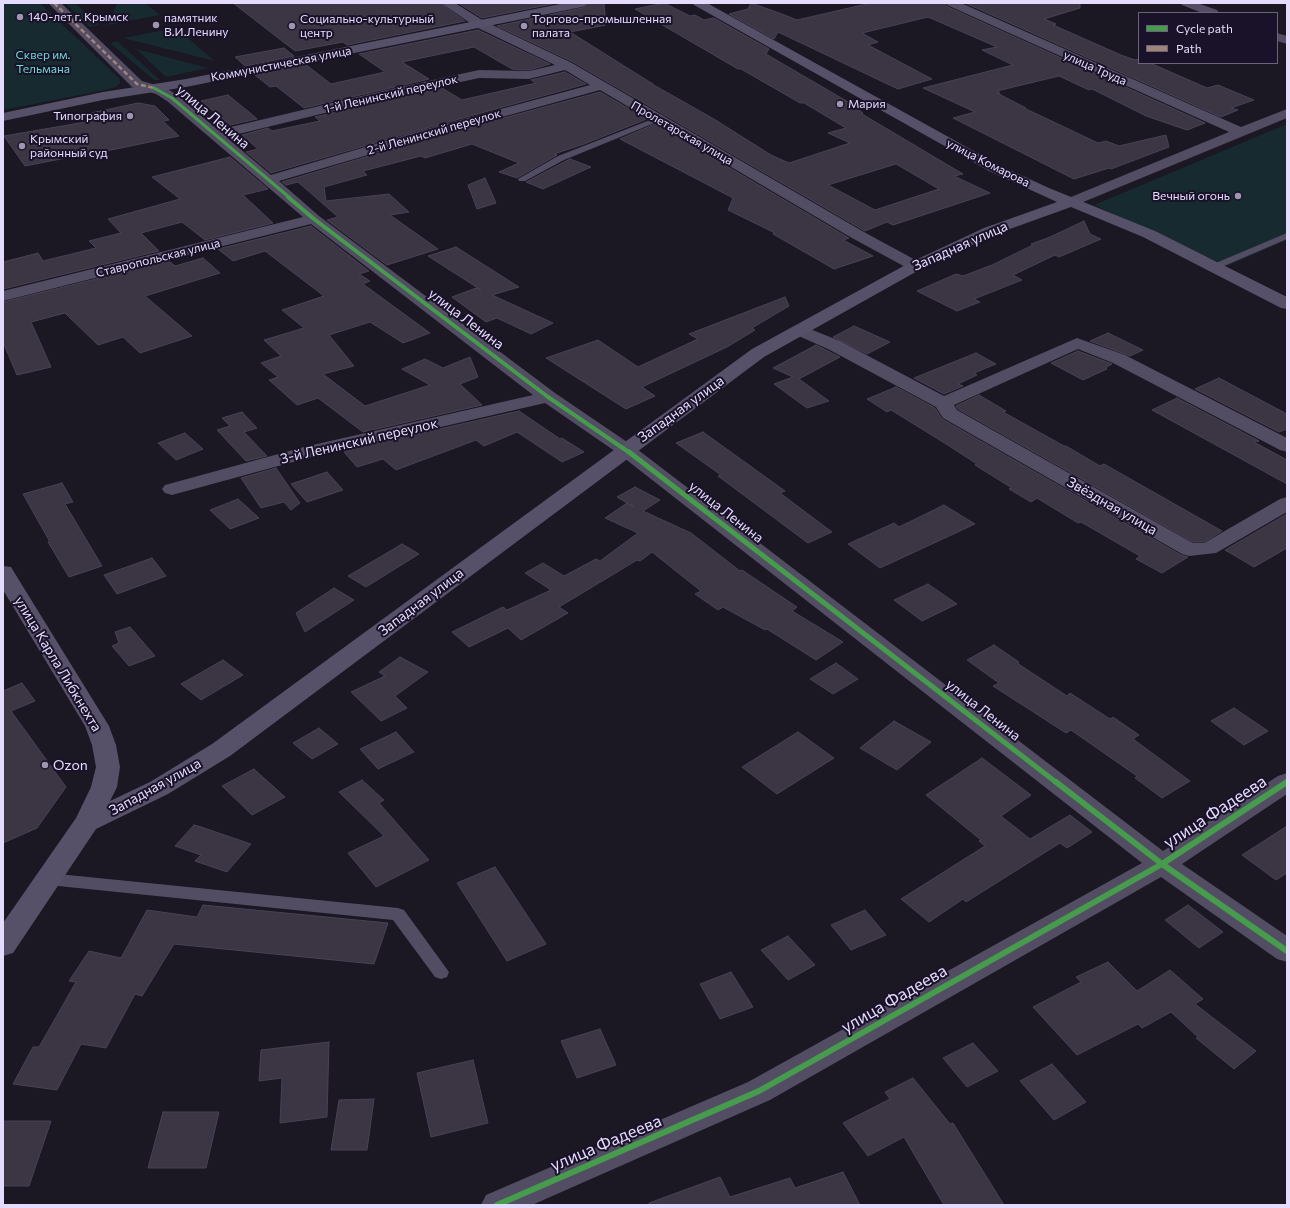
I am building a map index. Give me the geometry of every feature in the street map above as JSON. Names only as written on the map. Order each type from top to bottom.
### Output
[{"type":"main road","name":"Коммунистическая улица","points":[[3,117],[103,96],[186,83],[578,3]]},
{"type":"main road","name":"улица Комарова","points":[[698,3],[994,168],[1044,191],[1149,234],[1287,304]]},
{"type":"main road","name":"Западная улица","points":[[87,822],[159,788],[221,750],[758,353],[915,266],[990,231],[1071,202]]},
{"type":"main road","name":"улица Карла Либкнехта","points":[[3,572],[97,726],[104,745],[108,766],[104,787],[87,822],[3,945]]},
{"type":"street","name":"улица Ленина","points":[[54,3],[137,84],[154,88],[172,98],[314,219],[548,397],[626,450],[1162,864],[1287,951]]},
{"type":"street","name":"Пролетарская улица","points":[[447,3],[480,24],[567,66],[858,235],[915,266]]},
{"type":"street","name":"улица Труда","points":[[951,3],[1240,132]]},
{"type":"street","points":[[1186,3],[1210,12]]},
{"type":"street","name":"1-й Ленинский переулок","points":[[216,135],[380,95],[479,74],[529,75],[567,66]]},
{"type":"street","name":"2-й Ленинский переулок","points":[[268,180],[421,135],[601,86]]},
{"type":"street","name":"Западная улица","points":[[1071,202],[1287,113]]},
{"type":"street","name":"Ставропольская улица","points":[[3,296],[314,219]]},
{"type":"street","name":"Звёздная улица","points":[[800,330],[834,345],[943,403],[950,414],[1189,550],[1209,548],[1287,503]]},
{"type":"street","points":[[943,403],[1077,343],[1119,359],[1287,446]]},
{"type":"street","name":"3-й Ленинский переулок","points":[[172,489],[311,451],[548,397]]},
{"type":"street","name":"улица Фадеева","points":[[497,1205],[759,1092],[1162,864],[1287,782]]},
{"type":"lane","points":[[522,179],[561,158],[658,120]]},
{"type":"lane","points":[[1214,267],[1287,236]]},
{"type":"lane","points":[[48,879],[398,914],[441,972]]},
{"type":"green space","name":"Сквер им. Тельмана","points":[[3,3],[40,3],[120,79],[120,83],[116,87],[105,90],[3,110]]},
{"type":"green space","points":[[65,3],[75,3],[99,25],[90,27]]},
{"type":"green space","points":[[117,3],[145,3],[160,15],[108,25]]},
{"type":"green space","points":[[176,28],[215,61],[123,38]]},
{"type":"green space","points":[[117,41],[160,80],[154,80],[110,43]]},
{"type":"green space","points":[[136,49],[208,68],[166,77]]},
{"type":"green space","points":[[1287,124],[1287,240],[1227,266],[1094,205]]},
{"type":"building","points":[[233,3],[440,3],[465,21],[347,45],[343,42],[295,51]]},
{"type":"building","points":[[458,3],[557,3],[482,18]]},
{"type":"building","points":[[590,3],[604,3],[606,25],[570,32],[652,84],[714,119],[771,155],[789,163],[850,143],[828,133],[846,128],[804,103],[800,103],[741,69],[738,69],[635,9],[664,3],[690,16],[695,15],[704,20],[714,18],[769,49],[766,54],[855,106],[853,106],[863,113],[862,114],[963,174],[954,176],[990,193],[893,225],[887,222],[865,231],[573,62],[497,26],[582,8]],"holes":[[[896,164],[939,189],[875,210],[828,185]]]},
{"type":"building","points":[[751,3],[797,20],[871,3],[944,3],[946,6],[1205,123],[1187,130],[1146,116],[1092,89],[1089,90],[1059,76],[997,91],[1000,93],[997,93],[1026,108],[1024,108],[1098,143],[1106,141],[1119,146],[1166,135],[1169,147],[1111,169],[1109,168],[1074,179],[953,118],[975,112],[923,88],[1013,65],[982,50],[997,47],[928,17],[862,33],[878,42],[868,45],[932,79],[898,89],[778,32],[774,39],[729,14],[748,9]]},
{"type":"building","points":[[965,3],[1080,3],[1080,8],[1044,19],[1056,24],[1053,25],[1121,55],[1135,60],[1138,59],[1138,64],[1152,64],[1207,88],[1218,85],[1254,100],[1231,108],[1238,110],[1221,117]]},
{"type":"building","points":[[478,30],[550,64],[529,70],[512,69],[474,47],[402,62],[429,79],[304,108],[276,86],[270,87],[255,75],[305,64],[331,84],[385,72],[359,54]]},
{"type":"building","points":[[284,48],[294,56],[245,66],[235,57]]},
{"type":"building","points":[[565,72],[586,84],[271,173],[246,152],[258,149],[242,135],[268,128],[272,131],[320,121],[315,117],[442,88],[462,100],[536,83],[531,80]]},
{"type":"building","points":[[600,92],[647,119],[584,144],[554,154],[557,155],[517,178],[499,172],[519,163],[472,144],[425,158],[421,156],[363,171],[367,175],[324,187],[326,201],[389,194],[409,212],[390,215],[438,249],[387,265],[327,220],[338,217],[298,182],[286,185],[282,182],[426,139]]},
{"type":"building","points":[[228,95],[257,119],[230,125],[201,101]]},
{"type":"building","points":[[138,103],[155,106],[169,120],[163,121],[179,136],[25,166],[4,136],[97,120],[91,113]]},
{"type":"building","points":[[655,124],[849,238],[843,240],[873,256],[834,269],[773,234],[775,233],[728,210],[733,198],[620,139]]},
{"type":"building","points":[[230,157],[268,189],[243,195],[273,223],[205,240],[182,222],[141,233],[159,251],[3,289],[3,262],[38,253],[43,261],[96,248],[89,241],[121,233],[108,219],[180,199],[152,177]]},
{"type":"building","points":[[570,159],[591,167],[543,189],[526,182]]},
{"type":"building","points":[[485,178],[496,203],[477,209],[468,185]]},
{"type":"building","points":[[1084,221],[1090,234],[1101,239],[1059,257],[1055,255],[1013,275],[1022,280],[974,299],[980,302],[957,311],[917,291],[956,274],[963,276],[992,265],[1033,245],[1031,244]]},
{"type":"building","points":[[311,226],[369,271],[359,274],[370,281],[363,284],[430,333],[403,343],[370,322],[329,335],[354,366],[323,374],[365,406],[430,385],[402,369],[425,359],[443,368],[470,357],[478,377],[460,384],[482,405],[363,432],[318,398],[297,405],[269,380],[278,377],[261,363],[281,356],[264,340],[304,328],[282,310],[324,296],[265,251],[233,261],[218,249]]},
{"type":"building","points":[[456,247],[519,287],[492,295],[553,323],[531,334],[497,318],[486,322],[452,297],[476,288],[481,290],[428,256]]},
{"type":"building","points":[[203,258],[220,273],[145,296],[192,336],[140,353],[123,337],[98,345],[65,313],[31,322],[51,367],[17,375],[3,342],[3,302],[169,261],[175,266]]},
{"type":"building","points":[[785,297],[789,306],[752,328],[755,330],[727,347],[642,387],[655,396],[626,409],[546,358],[598,340],[638,367],[698,339],[689,334]]},
{"type":"building","points":[[854,326],[890,342],[867,354],[833,337]]},
{"type":"building","points":[[1108,333],[1143,350],[1130,356],[1090,341]]},
{"type":"building","points":[[816,345],[840,357],[799,379],[829,401],[807,408],[774,384],[793,377],[773,368]]},
{"type":"building","points":[[1078,351],[1112,364],[1105,368],[1107,369],[1083,380],[1051,363]]},
{"type":"building","points":[[976,353],[996,364],[974,373],[977,375],[958,384],[963,386],[944,394],[914,378]]},
{"type":"building","points":[[1219,378],[1287,414],[1287,429],[1279,432],[1195,389]]},
{"type":"building","points":[[896,387],[935,408],[942,419],[1181,555],[1188,557],[1162,573],[1136,559],[1140,556],[1081,522],[1078,523],[1037,498],[1031,502],[1009,489],[1012,488],[975,465],[977,464],[943,442],[891,410],[887,412],[867,399]]},
{"type":"building","points":[[979,395],[1006,411],[1003,412],[1100,466],[1104,464],[1222,531],[1204,542],[1193,542],[958,409],[956,406]]},
{"type":"building","points":[[1177,398],[1259,441],[1254,442],[1287,460],[1287,484],[1152,410]]},
{"type":"building","points":[[519,411],[560,439],[562,438],[584,452],[562,462],[517,432],[484,446],[476,440],[396,470],[383,459],[357,467],[344,452],[360,447]]},
{"type":"building","points":[[242,412],[257,428],[244,432],[267,456],[246,461],[217,430],[230,426],[222,418]]},
{"type":"building","points":[[703,432],[785,491],[780,493],[832,532],[808,543],[718,476],[721,475],[676,443]]},
{"type":"building","points":[[185,433],[203,449],[176,460],[158,443]]},
{"type":"building","points":[[276,468],[300,503],[291,510],[284,502],[261,508],[241,478]]},
{"type":"building","points":[[327,472],[343,490],[307,502],[291,484]]},
{"type":"building","points":[[62,483],[73,502],[65,504],[102,566],[69,577],[48,542],[50,542],[23,494]]},
{"type":"building","points":[[635,487],[660,500],[643,511],[691,533],[740,571],[742,570],[797,607],[792,611],[843,642],[816,660],[767,629],[765,630],[723,607],[718,610],[695,594],[701,591],[652,552],[640,561],[637,560],[559,607],[568,613],[521,640],[508,628],[469,647],[452,632],[503,607],[507,610],[551,590],[525,573],[543,563],[564,576],[596,559],[600,561],[638,533],[605,518],[627,503],[634,507],[617,497]]},
{"type":"building","points":[[238,499],[259,518],[230,529],[210,510]]},
{"type":"building","points":[[944,505],[975,524],[880,568],[848,544],[894,523],[899,527]]},
{"type":"building","points":[[1287,514],[1287,548],[1254,567],[1225,550]]},
{"type":"building","points":[[402,544],[419,554],[366,587],[348,576]]},
{"type":"building","points":[[152,558],[166,576],[117,594],[104,575]]},
{"type":"building","points":[[928,584],[957,604],[922,621],[894,600]]},
{"type":"building","points":[[334,588],[354,600],[305,632],[296,613]]},
{"type":"building","points":[[130,627],[155,656],[129,666],[112,646],[119,643],[115,632]]},
{"type":"building","points":[[994,645],[1019,662],[1017,663],[1067,696],[1070,693],[1110,719],[1113,717],[1139,735],[1133,739],[1190,781],[1162,798],[1135,778],[1137,776],[1071,730],[1066,733],[993,686],[999,683],[967,660]]},
{"type":"building","points":[[400,657],[428,672],[395,696],[407,708],[381,721],[351,692],[385,676],[379,672]]},
{"type":"building","points":[[223,660],[243,675],[201,700],[181,684]]},
{"type":"building","points":[[836,663],[858,679],[833,694],[810,679]]},
{"type":"building","points":[[22,683],[35,701],[11,711],[66,787],[37,828],[3,843],[3,691]]},
{"type":"building","points":[[1234,708],[1268,731],[1244,745],[1211,721]]},
{"type":"building","points":[[894,721],[931,742],[897,770],[860,748]]},
{"type":"building","points":[[319,728],[338,744],[312,759],[293,743]]},
{"type":"building","points":[[396,732],[414,752],[378,769],[360,749]]},
{"type":"building","points":[[798,732],[834,758],[777,794],[742,767]]},
{"type":"building","points":[[982,758],[1031,795],[1001,816],[1030,839],[1070,815],[1092,832],[1067,848],[1060,843],[966,902],[963,899],[929,922],[901,899],[985,846],[979,841],[981,840],[926,795]]},
{"type":"building","points":[[254,769],[285,797],[252,815],[222,786]]},
{"type":"building","points":[[362,780],[384,800],[379,803],[429,860],[376,887],[348,853],[384,836],[339,792]]},
{"type":"building","points":[[194,825],[251,844],[227,872],[195,861],[201,855],[175,846]]},
{"type":"building","points":[[1287,826],[1287,873],[1276,880],[1242,855]]},
{"type":"building","points":[[495,867],[546,944],[507,961],[457,883]]},
{"type":"building","points":[[203,905],[388,923],[374,964],[174,944],[142,996],[135,994],[106,1048],[81,1044],[57,1090],[13,1084],[33,1047],[39,1047],[76,982],[69,981],[89,951],[121,958],[147,910],[197,917]]},
{"type":"building","points":[[1188,905],[1223,932],[1199,948],[1165,920]]},
{"type":"building","points":[[865,910],[886,935],[851,950],[831,925]]},
{"type":"building","points":[[788,936],[815,965],[788,980],[761,950]]},
{"type":"building","points":[[1108,962],[1137,991],[1170,970],[1203,999],[1195,1004],[1256,1051],[1234,1069],[1196,1038],[1198,1037],[1171,1012],[1142,1028],[1138,1024],[1077,1055],[1033,1007],[1081,982],[1076,977]]},
{"type":"building","points":[[731,972],[753,1007],[720,1019],[700,984]]},
{"type":"building","points":[[600,1029],[616,1065],[577,1078],[561,1041]]},
{"type":"building","points":[[329,1042],[327,1117],[280,1123],[282,1078],[259,1081],[261,1050]]},
{"type":"building","points":[[973,1043],[998,1071],[967,1087],[943,1058]]},
{"type":"building","points":[[473,1060],[488,1123],[431,1137],[417,1073]]},
{"type":"building","points":[[1052,1064],[1086,1102],[1054,1120],[1020,1081]]},
{"type":"building","points":[[913,1078],[950,1124],[953,1123],[1004,1205],[944,1205],[904,1137],[868,1156],[843,1123],[890,1099],[885,1092]]},
{"type":"building","points":[[374,1099],[367,1150],[331,1150],[339,1100]]},
{"type":"building","points":[[163,1112],[219,1112],[206,1168],[148,1168]]},
{"type":"building","points":[[3,1121],[51,1121],[29,1186],[3,1186]]},
{"type":"building","points":[[843,1172],[860,1205],[650,1205],[649,1203],[720,1177],[730,1197],[790,1178],[795,1188]]},
{"type":"marked path","points":[[54,3],[137,84],[154,88]]},
{"type":"cycle path","points":[[154,88],[172,98],[314,219],[548,397],[626,450],[1162,864],[1287,951]]},
{"type":"cycle path","points":[[497,1205],[759,1091],[1162,864],[1287,782]]},
{"type":"place","name":"140-лет г. Крымск","points":[[20,17]]},
{"type":"place","name":"памятник В.И.Ленину","points":[[156,25]]},
{"type":"place","name":"Социально-культурный центр","points":[[292,26]]},
{"type":"place","name":"Торгово-промышленная палата","points":[[524,26]]},
{"type":"place","name":"Мария","points":[[840,104]]},
{"type":"place","name":"Типография","points":[[130,116]]},
{"type":"place","name":"Крымский районный суд","points":[[22,146]]},
{"type":"place","name":"Вечный огонь","points":[[1238,196]]},
{"type":"place","name":"Ozon","points":[[45,765]]}]
